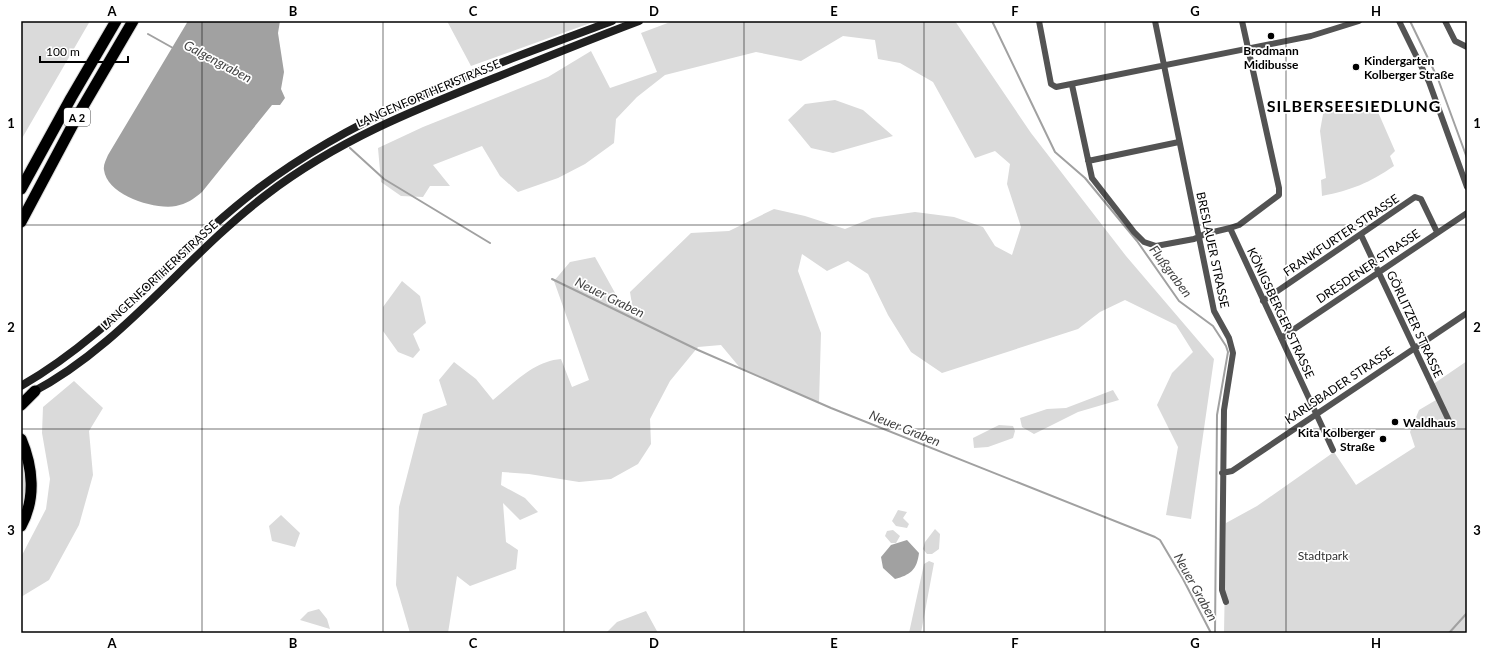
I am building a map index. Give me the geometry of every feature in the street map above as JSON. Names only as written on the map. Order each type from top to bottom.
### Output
[{"type":"highway","name":"A 2","points":[[21,189],[71,98],[116,21]]},
{"type":"highway","name":"A 2","points":[[21,222],[78,115],[133,21]]},
{"type":"highway","points":[[21,405],[35,391]]},
{"type":"highway","points":[[21,439],[28,457],[31,484],[27,511],[21,526]]},
{"type":"main road","name":"LANGENFORTHER STRASSE","points":[[21,386],[51,368],[102,330],[236,206],[282,171],[304,157],[355,126],[414,97],[612,21]]},
{"type":"main road","name":"LANGENFORTHER STRASSE","points":[[21,398],[35,391],[73,366],[110,338],[242,214],[316,160],[360,135],[418,108],[639,21]]},
{"type":"street","points":[[1039,21],[1051,84],[1056,87],[1311,36],[1360,21]]},
{"type":"street","name":"BRESLAUER STRASSE","points":[[1155,21],[1214,311],[1229,338],[1233,353],[1225,399],[1222,473],[1222,590],[1226,602]]},
{"type":"street","points":[[1072,85],[1089,171],[1095,183],[1134,232],[1144,242],[1156,246],[1199,237],[1239,225],[1279,195],[1279,188],[1242,21]]},
{"type":"street","points":[[1399,21],[1429,82],[1467,187]]},
{"type":"street","points":[[1445,21],[1455,42],[1467,47]]},
{"type":"street","points":[[1088,161],[1179,142]]},
{"type":"street","name":"FRANKFURTER STRASSE","points":[[1263,301],[1415,198],[1421,199],[1437,232]]},
{"type":"street","name":"DRESDENER STRASSE","points":[[1280,338],[1467,213]]},
{"type":"street","name":"KÖNIGSBERGER STRASSE","points":[[1230,228],[1333,450]]},
{"type":"street","name":"GÖRLITZER STRASSE","points":[[1361,235],[1450,423]]},
{"type":"street","name":"KARLSBADER STRASSE","points":[[1222,473],[1232,471],[1467,313]]},
{"type":"green space","points":[[21,21],[90,21],[21,140]]},
{"type":"green space","points":[[447,21],[596,21],[471,66]]},
{"type":"green space","points":[[673,21],[955,21],[1031,133],[1126,256],[1214,359],[1191,519],[1166,515],[1178,447],[1157,405],[1172,373],[1193,352],[1176,325],[1125,300],[1100,312],[1078,329],[942,373],[911,352],[888,315],[868,274],[848,261],[827,271],[802,254],[798,271],[821,333],[819,403],[741,369],[721,345],[698,347],[670,381],[650,419],[651,444],[638,464],[611,479],[579,482],[529,474],[502,472],[501,485],[525,498],[538,512],[520,520],[503,503],[506,542],[518,550],[516,569],[470,586],[457,576],[448,633],[410,633],[396,585],[399,507],[423,414],[447,405],[439,380],[454,362],[476,379],[493,400],[533,368],[551,361],[561,359],[572,387],[589,380],[554,281],[570,262],[595,257],[624,309],[634,317],[630,292],[691,233],[729,231],[774,209],[805,216],[845,229],[872,218],[915,212],[954,217],[983,227],[995,246],[1012,255],[1021,227],[1007,184],[1010,164],[995,151],[975,158],[933,82],[900,63],[878,59],[875,40],[843,36],[801,61],[756,52],[665,75],[637,97],[616,119],[614,143],[585,164],[558,178],[518,192],[500,176],[482,146],[433,165],[450,186],[430,186],[423,197],[401,196],[381,182],[378,148],[423,127],[548,77],[591,51],[610,88],[657,72],[641,33]]},
{"type":"green space","points":[[835,100],[863,110],[893,136],[833,153],[811,148],[788,120],[805,104]]},
{"type":"green space","points":[[1325,103],[1342,103],[1358,112],[1378,112],[1395,151],[1390,156],[1394,166],[1360,185],[1322,196],[1321,180],[1326,178],[1320,131]]},
{"type":"green space","points":[[402,281],[420,296],[426,323],[413,334],[420,350],[413,358],[398,352],[383,331],[383,307]]},
{"type":"green space","name":"Stadtpark","points":[[1467,361],[1467,629],[1463,633],[1224,633],[1226,523],[1257,506],[1334,452],[1356,485],[1415,447],[1410,432],[1419,410],[1436,400],[1429,387]]},
{"type":"green space","points":[[74,381],[103,408],[89,431],[93,475],[79,525],[49,580],[21,597],[21,557],[46,509],[50,479],[42,433],[43,407]]},
{"type":"green space","points":[[1113,390],[1119,400],[1078,412],[1034,434],[1022,427],[1020,418],[1047,409],[1066,408]]},
{"type":"green space","points":[[999,425],[1013,426],[1015,431],[1013,438],[988,447],[974,448],[973,438]]},
{"type":"green space","points":[[21,447],[28,484],[21,518]]},
{"type":"green space","points":[[898,510],[907,512],[903,518],[909,524],[907,528],[896,526],[892,521]]},
{"type":"green space","points":[[281,515],[300,533],[295,547],[272,541],[269,526]]},
{"type":"green space","points":[[935,529],[940,534],[939,549],[932,554],[927,554],[923,549],[925,542]]},
{"type":"green space","points":[[893,530],[900,536],[896,543],[891,543],[885,536],[887,531]]},
{"type":"green space","points":[[929,561],[934,563],[921,633],[909,633],[924,564]]},
{"type":"green space","points":[[319,609],[327,619],[330,629],[300,620],[308,612]]},
{"type":"green space","points":[[646,611],[658,633],[606,633],[617,622]]},
{"type":"water","points":[[188,21],[280,21],[278,33],[284,72],[281,89],[285,98],[280,105],[272,105],[199,195],[180,205],[167,207],[156,206],[133,199],[113,187],[107,179],[104,166],[108,155]]},
{"type":"water","points":[[907,540],[919,553],[917,564],[912,571],[905,576],[895,579],[883,568],[881,557],[891,545]]},
{"type":"waterway","name":"Flußgraben","points":[[992,21],[1055,152],[1085,178],[1137,241],[1179,301],[1213,326],[1226,346],[1228,352],[1217,415],[1215,633]]},
{"type":"waterway","points":[[1410,21],[1438,79],[1467,158]]},
{"type":"waterway","name":"Galgengraben","points":[[148,34],[173,48]]},
{"type":"waterway","name":"Neuer Graben","points":[[350,148],[384,179],[490,243]]},
{"type":"waterway","name":"Neuer Graben","points":[[552,279],[698,350],[831,408],[1155,537],[1160,540],[1183,579],[1211,633]]},
{"type":"waterway","points":[[1449,633],[1467,613]]},
{"type":"place","name":"Brodmann Midibusse","points":[[1271,36]]},
{"type":"place","name":"Kindergarten Kolberger Straße","points":[[1356,67]]},
{"type":"place","name":"Waldhaus","points":[[1395,422]]},
{"type":"place","name":"Kita Kolberger Straße","points":[[1383,439]]},
{"type":"district","name":"SILBERSEESIEDLUNG","points":[[1354,105]]}]
